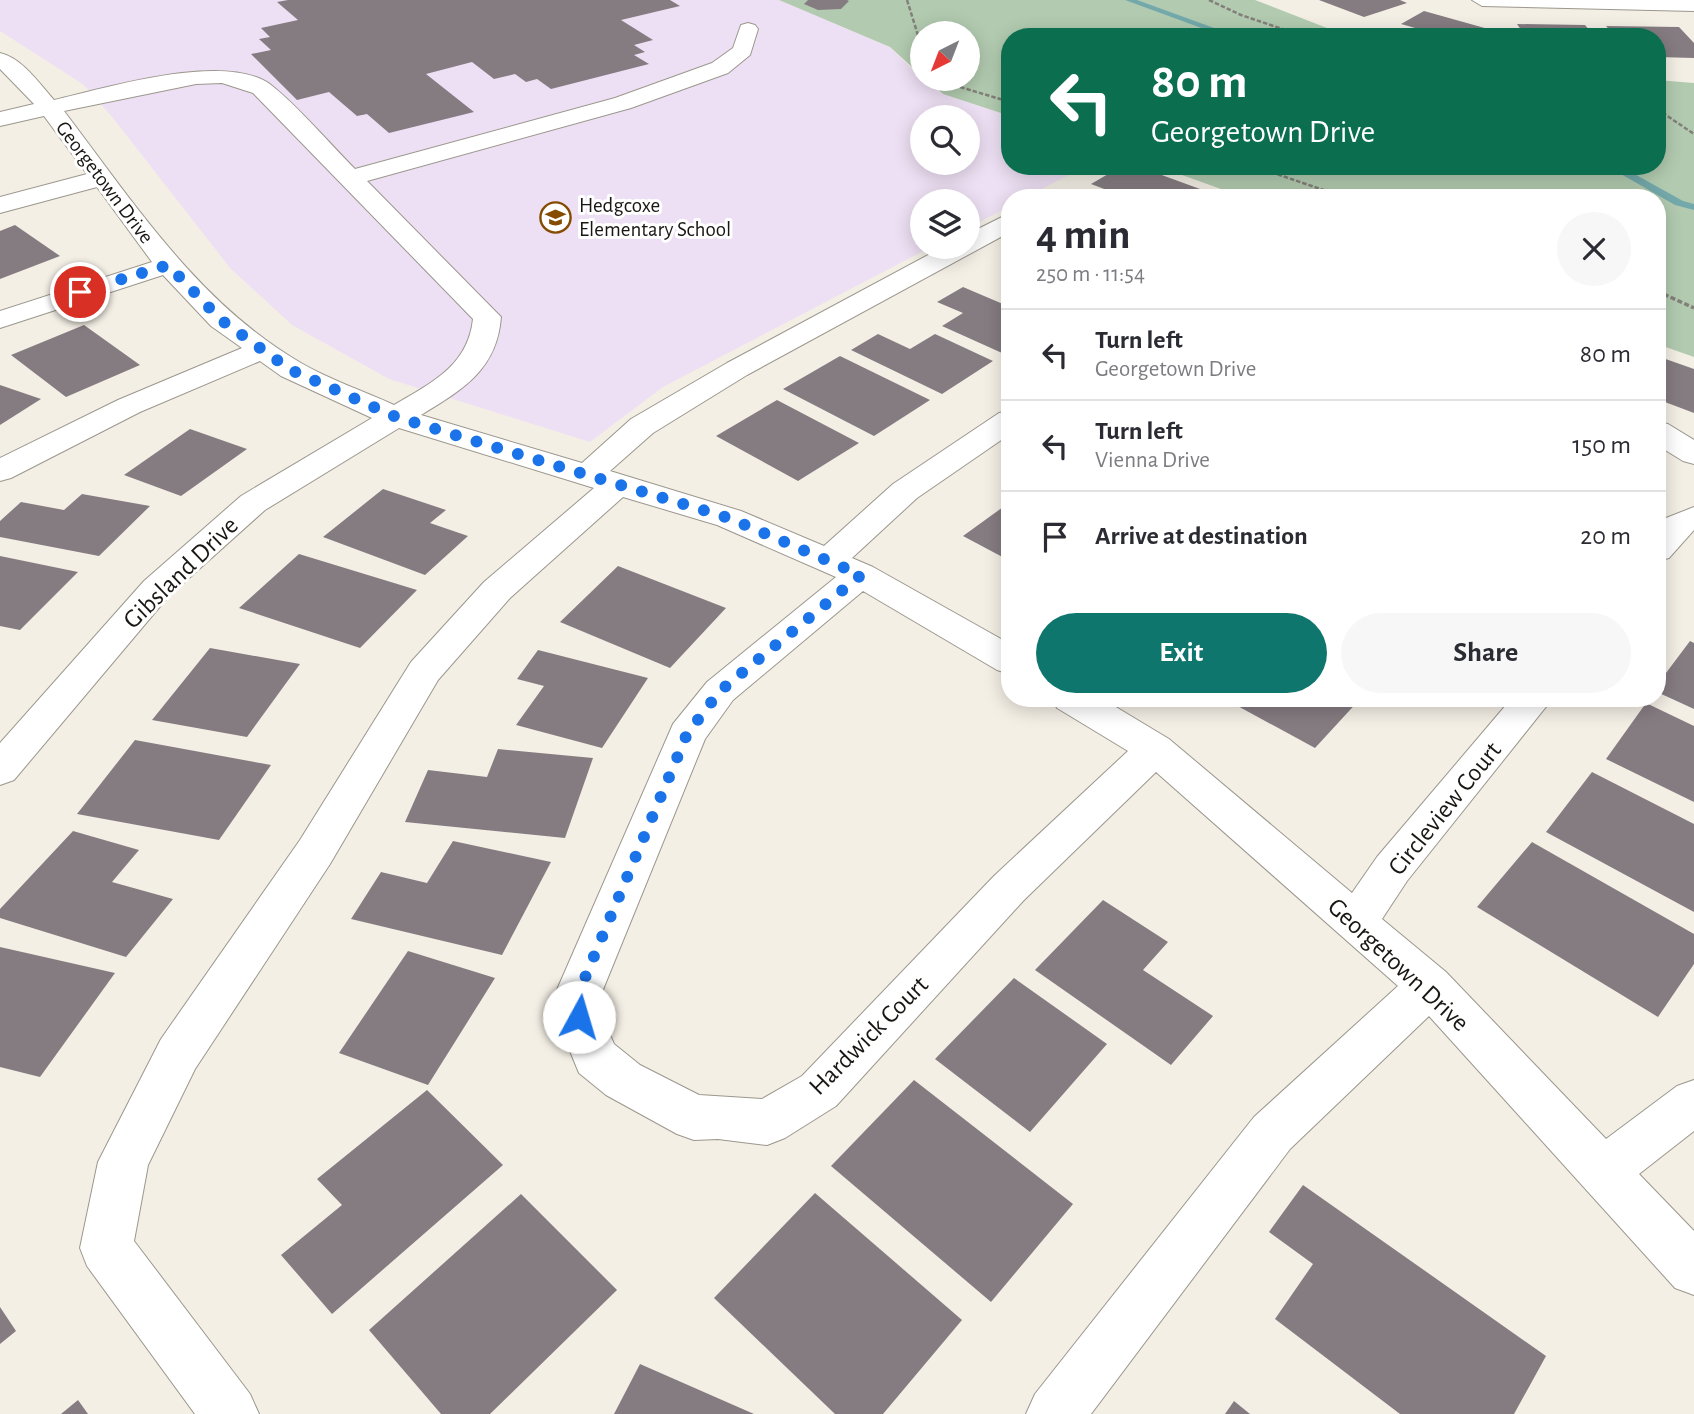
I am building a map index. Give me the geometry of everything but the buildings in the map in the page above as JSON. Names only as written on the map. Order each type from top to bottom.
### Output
[{"type":"street","points":[[1482,0],[1694,5]]},
{"type":"street","points":[[0,119],[124,90],[196,77],[224,76],[261,88],[350,178],[623,103],[720,68],[743,51],[748,29]]},
{"type":"street","name":"Georgetown Drive","points":[[0,59],[19,74],[49,107],[168,265],[221,320],[291,370],[396,417],[729,518],[845,567],[1001,656]]},
{"type":"street","points":[[0,205],[102,178]]},
{"type":"street","name":"Gibsland Drive","points":[[0,770],[165,580],[253,503],[455,381],[476,360],[486,336],[487,317],[350,178]]},
{"type":"street","points":[[980,237],[1001,226]]},
{"type":"street","points":[[230,1414],[106,1248],[122,1162],[178,1054],[315,852],[424,671],[601,480],[642,426],[737,369],[940,259]]},
{"type":"street","points":[[0,320],[168,265]]},
{"type":"street","points":[[0,471],[47,445],[159,392],[263,350]]},
{"type":"street","name":"Hardwick Court","points":[[1001,427],[905,491],[845,567],[720,691],[687,734],[579,992],[579,1017],[596,1058],[623,1080],[694,1118],[718,1117],[768,1122],[819,1091],[1009,888],[1155,749]]},
{"type":"street","points":[[1666,437],[1694,454]]},
{"type":"street","points":[[1666,539],[1678,525],[1694,517]]},
{"type":"street","name":"Georgetown Drive","points":[[1086,707],[1155,749],[1430,986],[1694,1269]]},
{"type":"street","name":"Circleview Court","points":[[1357,921],[1392,869],[1527,707]]},
{"type":"street","points":[[1055,1414],[1272,1133],[1430,986]]},
{"type":"street","points":[[1603,1171],[1694,1102]]},
{"type":"path","points":[[907,0],[914,21]]},
{"type":"path","points":[[1209,0],[1241,15],[1279,28]]},
{"type":"path","points":[[976,91],[1001,99]]},
{"type":"path","points":[[1666,115],[1694,134]]},
{"type":"path","points":[[1277,175],[1315,189]]},
{"type":"path","points":[[1666,294],[1694,307]]},
{"type":"shaded area","name":"Hedgcoxe Elementary School","points":[[0,0],[779,0],[890,47],[910,67],[910,91],[939,91],[976,105],[910,105],[910,175],[980,175],[980,106],[1001,113],[1001,175],[1068,175],[1042,189],[1001,189],[1001,211],[980,222],[980,189],[910,189],[910,258],[663,387],[590,442],[389,379],[292,325],[230,268],[84,85],[0,31]]},
{"type":"green space","points":[[779,0],[1255,0],[1327,28],[1001,28],[1001,113],[940,91],[980,91],[980,21],[910,21],[910,65],[890,47]]},
{"type":"green space","points":[[1666,81],[1694,83],[1694,357],[1666,347],[1666,189],[1221,189],[1182,175],[1666,175]]},
{"type":"waterway","points":[[1129,0],[1209,28]]},
{"type":"waterway","points":[[1628,175],[1654,189]]},
{"type":"waterway","points":[[1666,196],[1694,207]]},
{"type":"place","name":"Hedgcoxe Elementary School","points":[[556,217]]},
{"type":"route","points":[[80,292],[168,265],[221,320],[291,370],[396,417],[729,518],[861,575],[720,691],[687,734],[579,992],[579,1017]]}]
